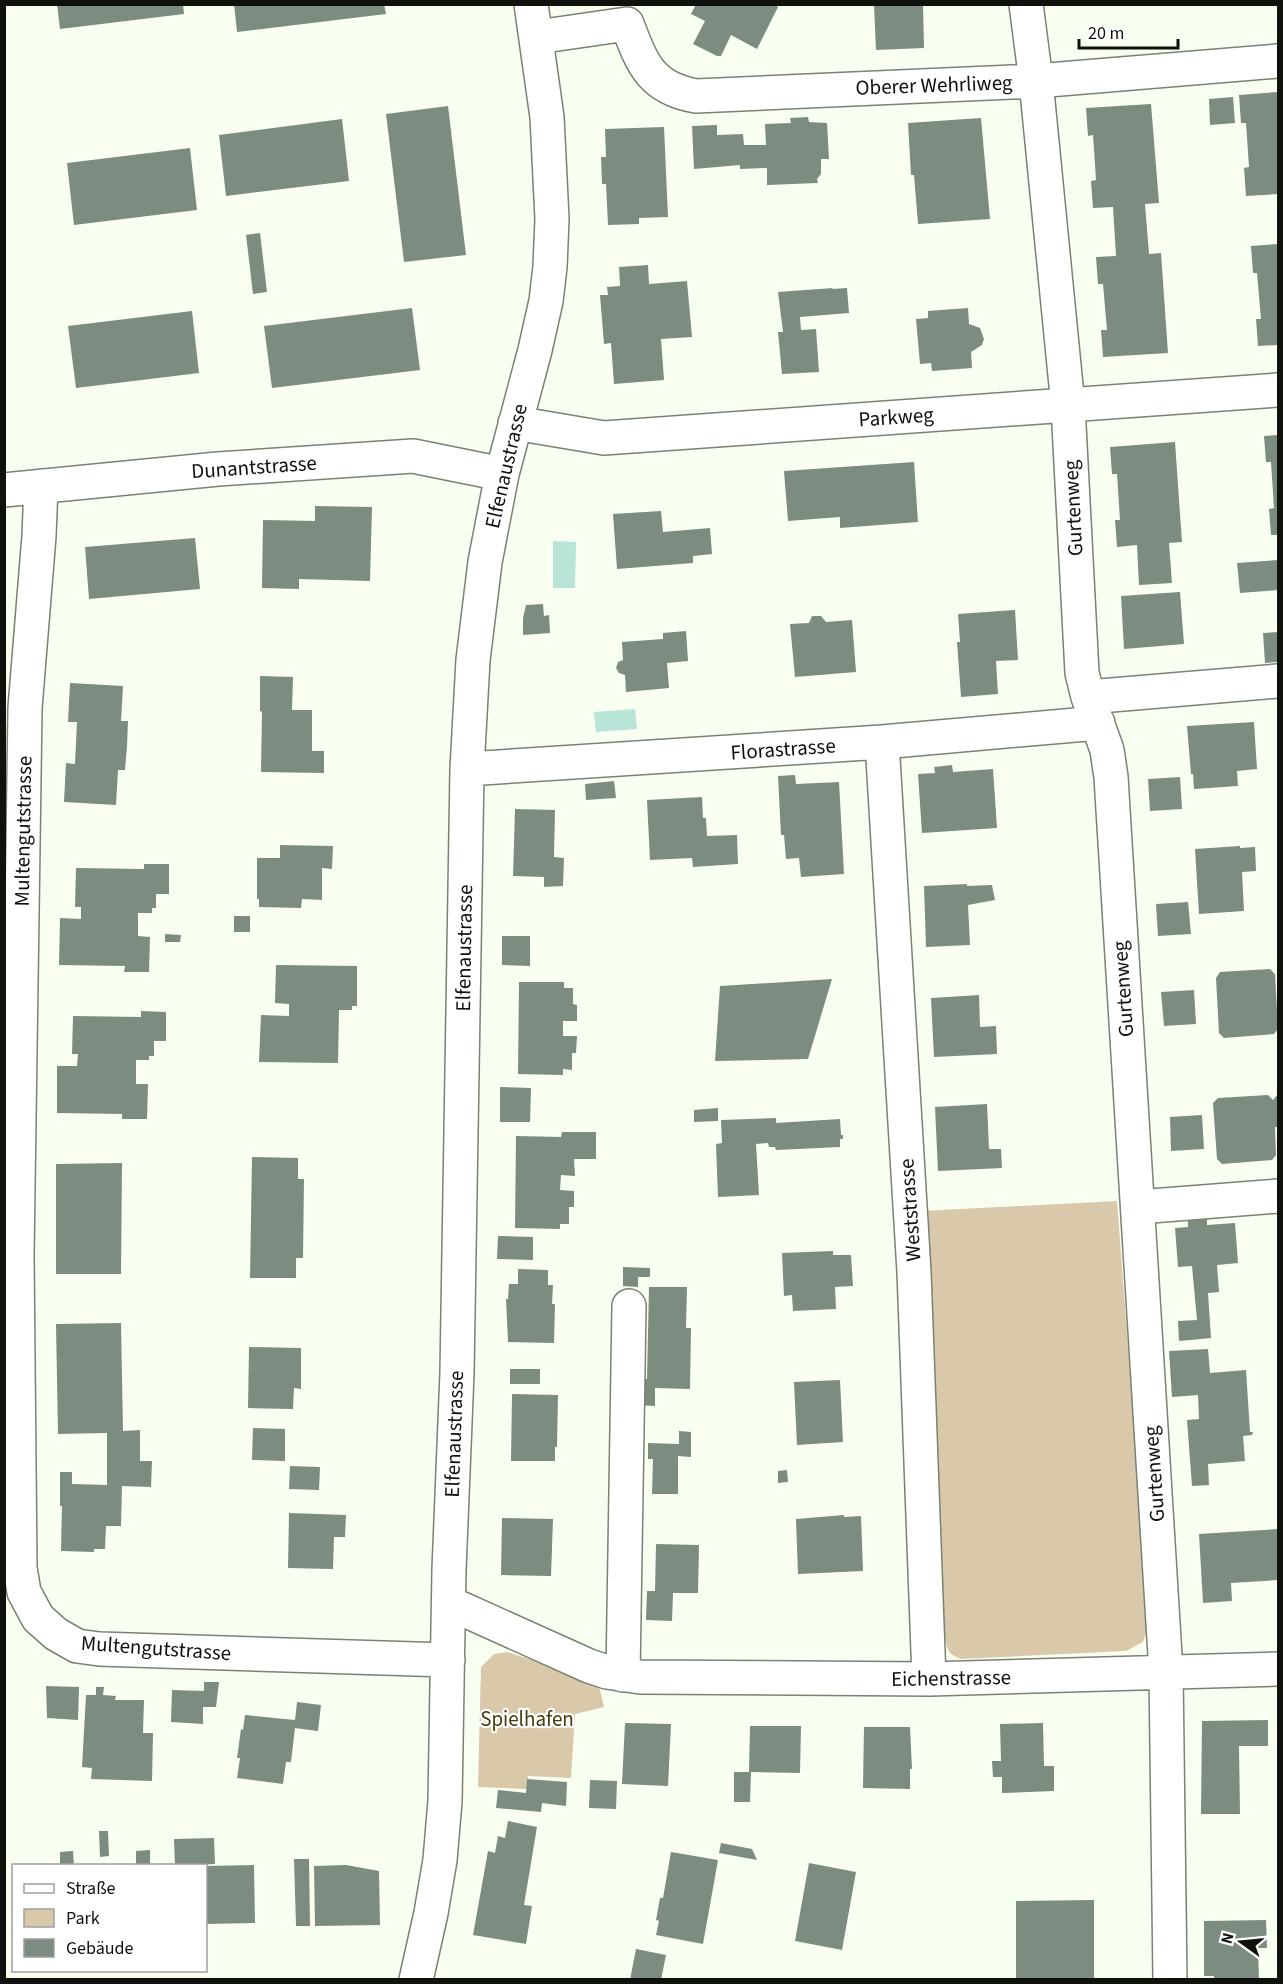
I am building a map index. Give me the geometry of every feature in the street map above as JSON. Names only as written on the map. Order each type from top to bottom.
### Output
[{"type":"street","name":"Elfenaustrasse","points":[[416,1980],[440,1860],[445,1801],[457,1373],[467,769],[477,610],[502,474],[546,302],[550,267],[552,219],[547,117],[531,4]]},
{"type":"street","name":"Gurtenweg","points":[[1026,4],[1036,81],[1068,406],[1082,673],[1107,750],[1111,777],[1167,1672],[1170,1980]]},
{"type":"street","points":[[537,38],[633,14]]},
{"type":"street","name":"Oberer Wehrliweg","points":[[633,14],[642,62],[650,73],[672,90],[696,96],[1036,81],[1278,61]]},
{"type":"street","name":"Parkweg","points":[[515,423],[604,438],[1278,390]]},
{"type":"street","name":"Dunantstrasse","points":[[4,490],[218,469],[413,456],[502,474]]},
{"type":"street","name":"Multengutstrasse","points":[[41,486],[25,708],[17,1232],[20,1568],[24,1592],[38,1618],[56,1635],[77,1646],[448,1660]]},
{"type":"street","name":"Florastrasse","points":[[467,769],[882,742],[1278,681]]},
{"type":"street","name":"Weststrasse","points":[[882,742],[914,1272],[929,1679]]},
{"type":"street","points":[[1138,1208],[1278,1196]]},
{"type":"street","points":[[623,1675],[629,1306]]},
{"type":"street","name":"Eichenstrasse","points":[[449,1603],[589,1666],[623,1675],[652,1678],[929,1679],[1278,1669]]},
{"type":"green space","points":[[1117,1201],[1149,1624],[1143,1642],[1126,1651],[961,1659],[949,1651],[945,1637],[923,1211]]},
{"type":"green space","name":"Spielhafen","points":[[507,1652],[598,1681],[604,1707],[575,1714],[571,1778],[528,1776],[527,1789],[478,1787],[481,1667],[494,1654]]},
{"type":"water","points":[[553,541],[576,542],[575,588],[553,588]]},
{"type":"water","points":[[635,709],[637,729],[596,732],[594,712]]},
{"type":"building","points":[[57,4],[183,4],[184,14],[60,29]]},
{"type":"building","points":[[234,4],[384,4],[386,14],[237,32]]},
{"type":"building","points":[[696,4],[775,4],[778,7],[757,49],[731,35],[721,56],[717,56],[693,44],[705,21],[691,14]]},
{"type":"building","points":[[874,4],[923,4],[924,48],[876,50]]},
{"type":"building","points":[[1278,92],[1278,194],[1246,196],[1244,168],[1249,167],[1246,123],[1241,123],[1239,95]]},
{"type":"building","points":[[1233,97],[1235,123],[1210,125],[1209,99]]},
{"type":"building","points":[[1151,104],[1159,203],[1145,204],[1149,254],[1161,253],[1168,353],[1103,357],[1101,330],[1107,330],[1103,284],[1098,284],[1096,257],[1116,256],[1113,207],[1093,208],[1091,181],[1096,180],[1093,135],[1088,136],[1086,108]]},
{"type":"building","points":[[448,106],[466,255],[404,262],[386,114]]},
{"type":"building","points":[[808,117],[809,122],[827,123],[829,159],[821,159],[821,174],[817,179],[818,183],[767,185],[767,168],[740,169],[740,165],[694,169],[692,126],[717,125],[717,135],[743,134],[744,145],[766,145],[765,124],[791,123],[790,118]]},
{"type":"building","points":[[981,118],[990,219],[918,224],[914,175],[911,175],[908,123]]},
{"type":"building","points":[[342,119],[349,181],[226,196],[219,135]]},
{"type":"building","points":[[664,127],[668,217],[639,218],[639,224],[608,225],[606,184],[602,184],[601,157],[606,157],[605,129]]},
{"type":"building","points":[[190,148],[197,210],[74,225],[67,163]]},
{"type":"building","points":[[260,233],[267,292],[253,294],[246,235]]},
{"type":"building","points":[[1278,244],[1278,345],[1258,346],[1256,319],[1261,319],[1257,273],[1253,273],[1251,246]]},
{"type":"building","points":[[648,265],[649,284],[687,281],[692,337],[661,339],[664,380],[614,384],[611,343],[604,344],[600,295],[608,295],[607,287],[620,286],[619,267]]},
{"type":"building","points":[[847,288],[849,313],[800,317],[801,330],[816,329],[819,372],[782,374],[778,332],[783,332],[778,292]]},
{"type":"building","points":[[412,308],[420,370],[272,388],[264,326]]},
{"type":"building","points":[[968,308],[969,324],[980,328],[984,339],[982,345],[971,352],[972,368],[932,371],[931,363],[920,364],[916,319],[928,318],[928,311]]},
{"type":"building","points":[[192,311],[199,373],[76,388],[68,326]]},
{"type":"building","points":[[1278,435],[1278,535],[1271,535],[1269,509],[1274,508],[1271,462],[1266,462],[1264,436]]},
{"type":"building","points":[[1175,442],[1182,542],[1169,543],[1172,583],[1139,585],[1137,545],[1117,547],[1115,520],[1120,520],[1117,474],[1112,474],[1110,447]]},
{"type":"building","points":[[914,462],[918,522],[840,528],[840,517],[788,521],[784,471]]},
{"type":"building","points":[[315,506],[372,507],[370,581],[299,579],[299,589],[262,588],[263,520],[315,521]]},
{"type":"building","points":[[661,511],[663,532],[710,528],[712,554],[693,556],[693,563],[617,569],[613,514]]},
{"type":"building","points":[[195,538],[200,589],[89,599],[85,547]]},
{"type":"building","points":[[1278,560],[1278,590],[1240,593],[1237,563]]},
{"type":"building","points":[[1180,592],[1184,644],[1124,649],[1121,596]]},
{"type":"building","points":[[543,604],[544,616],[549,615],[550,633],[523,635],[526,605]]},
{"type":"building","points":[[1015,610],[1018,660],[996,661],[998,694],[961,697],[957,642],[960,642],[958,614]]},
{"type":"building","points":[[812,616],[821,616],[826,622],[852,620],[856,672],[795,677],[790,624],[809,623]]},
{"type":"building","points":[[686,631],[688,661],[667,663],[669,688],[626,692],[625,675],[619,673],[616,668],[618,662],[623,660],[622,642],[663,639],[663,633]]},
{"type":"building","points":[[1278,632],[1278,662],[1265,663],[1263,633]]},
{"type":"building","points":[[260,676],[293,677],[292,710],[312,710],[312,751],[324,751],[324,773],[261,772]]},
{"type":"building","points":[[70,683],[123,686],[121,721],[128,721],[127,746],[125,770],[118,770],[116,805],[64,802],[66,763],[75,764],[77,722],[68,722]]},
{"type":"building","points":[[1254,722],[1257,769],[1237,771],[1238,786],[1194,789],[1187,726]]},
{"type":"building","points":[[952,765],[953,772],[993,769],[997,828],[922,833],[918,774],[935,773],[934,767]]},
{"type":"building","points":[[795,775],[796,784],[839,782],[844,874],[801,877],[799,858],[786,859],[784,835],[781,835],[778,776]]},
{"type":"building","points":[[1180,777],[1182,809],[1150,811],[1148,779]]},
{"type":"building","points":[[614,781],[616,798],[586,800],[585,784]]},
{"type":"building","points":[[702,797],[707,836],[737,835],[738,864],[693,867],[692,858],[650,860],[647,800]]},
{"type":"building","points":[[515,809],[555,810],[554,857],[564,858],[563,886],[544,887],[544,877],[513,876]]},
{"type":"building","points":[[280,845],[333,846],[332,869],[322,868],[322,900],[302,899],[301,908],[259,907],[257,858],[280,858]]},
{"type":"building","points":[[1240,846],[1240,848],[1255,847],[1256,871],[1242,872],[1244,911],[1199,914],[1195,849]]},
{"type":"building","points":[[144,864],[169,864],[169,894],[156,894],[156,908],[152,908],[152,913],[138,913],[138,936],[150,937],[149,972],[124,972],[125,966],[59,965],[60,918],[81,919],[81,907],[75,907],[76,868],[144,869]]},
{"type":"building","points":[[967,884],[967,886],[992,885],[995,900],[968,905],[970,945],[926,947],[924,886]]},
{"type":"building","points":[[1188,902],[1191,934],[1158,936],[1156,904]]},
{"type":"building","points":[[234,916],[250,916],[250,932],[234,932]]},
{"type":"building","points":[[165,934],[181,935],[180,942],[165,942]]},
{"type":"building","points":[[502,936],[530,936],[530,966],[502,965]]},
{"type":"building","points":[[276,965],[357,966],[357,1006],[352,1006],[352,1010],[339,1010],[338,1063],[259,1062],[261,1015],[289,1016],[289,1004],[275,1003]]},
{"type":"building","points":[[1270,969],[1275,974],[1278,1029],[1274,1034],[1224,1038],[1219,1033],[1216,978],[1220,972]]},
{"type":"building","points":[[832,979],[808,1059],[715,1061],[720,986]]},
{"type":"building","points":[[519,982],[564,982],[564,988],[573,988],[573,1004],[577,1005],[577,1021],[563,1021],[563,1036],[577,1036],[576,1053],[572,1053],[572,1070],[563,1069],[563,1075],[518,1074]]},
{"type":"building","points":[[1194,990],[1196,1024],[1164,1026],[1161,992]]},
{"type":"building","points":[[979,995],[980,1027],[996,1026],[997,1054],[934,1057],[931,998]]},
{"type":"building","points":[[141,1011],[166,1012],[166,1041],[154,1041],[154,1056],[149,1056],[149,1060],[136,1060],[136,1084],[148,1084],[147,1119],[122,1119],[122,1114],[57,1113],[57,1066],[77,1066],[78,1054],[72,1054],[73,1016],[141,1017]]},
{"type":"building","points":[[500,1087],[531,1088],[530,1122],[500,1122]]},
{"type":"building","points":[[1278,1094],[1278,1127],[1275,1127],[1276,1155],[1272,1160],[1222,1164],[1217,1159],[1213,1103],[1218,1098],[1268,1095],[1273,1100]]},
{"type":"building","points":[[987,1104],[989,1149],[1001,1149],[1002,1168],[938,1171],[935,1107]]},
{"type":"building","points":[[718,1108],[718,1121],[694,1122],[694,1110]]},
{"type":"building","points":[[1202,1115],[1204,1149],[1171,1151],[1170,1117]]},
{"type":"building","points":[[776,1118],[776,1123],[840,1119],[843,1139],[840,1139],[840,1147],[776,1150],[775,1147],[769,1147],[768,1143],[756,1144],[759,1195],[718,1197],[716,1144],[722,1143],[721,1120]]},
{"type":"building","points":[[562,1132],[596,1132],[596,1159],[574,1159],[575,1176],[561,1175],[560,1190],[574,1191],[574,1207],[569,1207],[569,1224],[560,1224],[560,1229],[515,1228],[516,1136],[561,1137]]},
{"type":"building","points":[[252,1157],[298,1158],[298,1179],[304,1179],[303,1258],[296,1258],[296,1278],[250,1278]]},
{"type":"building","points":[[122,1163],[121,1274],[56,1274],[56,1164]]},
{"type":"building","points":[[1207,1216],[1207,1225],[1235,1223],[1238,1263],[1217,1265],[1219,1292],[1208,1293],[1211,1338],[1179,1341],[1178,1321],[1197,1320],[1192,1266],[1178,1267],[1175,1228],[1188,1227],[1188,1217]]},
{"type":"building","points":[[498,1236],[533,1237],[533,1260],[497,1259]]},
{"type":"building","points":[[833,1251],[833,1255],[851,1255],[853,1286],[835,1287],[836,1309],[793,1311],[792,1295],[784,1296],[782,1253]]},
{"type":"building","points":[[623,1267],[650,1268],[650,1277],[638,1277],[638,1287],[623,1286]]},
{"type":"building","points":[[518,1269],[548,1270],[548,1285],[553,1285],[552,1304],[555,1304],[554,1343],[508,1342],[506,1299],[508,1299],[509,1284],[518,1284]]},
{"type":"building","points":[[649,1287],[687,1287],[686,1328],[691,1328],[690,1389],[655,1388],[655,1406],[634,1405],[634,1379],[647,1379]]},
{"type":"building","points":[[121,1323],[123,1431],[140,1430],[140,1461],[152,1461],[151,1487],[122,1486],[121,1526],[106,1526],[105,1549],[94,1549],[94,1552],[61,1551],[60,1472],[72,1472],[72,1484],[107,1485],[107,1433],[58,1434],[56,1324]]},
{"type":"building","points":[[249,1347],[301,1348],[301,1389],[294,1388],[293,1409],[248,1408]]},
{"type":"building","points":[[1208,1349],[1210,1373],[1246,1370],[1250,1432],[1253,1432],[1252,1435],[1243,1436],[1245,1461],[1208,1464],[1209,1485],[1192,1486],[1187,1420],[1199,1419],[1198,1395],[1172,1397],[1169,1351]]},
{"type":"building","points":[[510,1369],[540,1369],[540,1384],[510,1384]]},
{"type":"building","points":[[840,1380],[843,1442],[797,1445],[794,1382]]},
{"type":"building","points":[[512,1394],[558,1395],[555,1461],[511,1461]]},
{"type":"building","points":[[253,1428],[285,1429],[285,1461],[252,1460]]},
{"type":"building","points":[[679,1431],[691,1432],[691,1457],[678,1456],[678,1494],[652,1494],[653,1459],[648,1459],[648,1443],[679,1444]]},
{"type":"building","points":[[290,1466],[320,1467],[319,1490],[289,1489]]},
{"type":"building","points":[[787,1470],[788,1482],[778,1483],[778,1471]]},
{"type":"building","points":[[289,1513],[346,1515],[345,1537],[334,1537],[333,1569],[288,1568]]},
{"type":"building","points":[[844,1515],[844,1517],[861,1516],[863,1571],[798,1574],[796,1519]]},
{"type":"building","points":[[502,1518],[553,1519],[551,1576],[501,1575]]},
{"type":"building","points":[[1278,1529],[1278,1580],[1231,1583],[1232,1601],[1203,1603],[1199,1534]]},
{"type":"building","points":[[656,1544],[699,1545],[698,1593],[673,1593],[672,1621],[646,1620],[647,1591],[655,1591]]},
{"type":"building","points":[[204,1682],[219,1682],[216,1707],[203,1707],[203,1724],[171,1722],[172,1690],[204,1691]]},
{"type":"building","points":[[46,1686],[79,1687],[78,1720],[47,1718]]},
{"type":"building","points":[[96,1687],[104,1687],[103,1695],[116,1696],[115,1700],[144,1700],[143,1733],[153,1733],[152,1781],[91,1779],[92,1768],[82,1767],[86,1695],[96,1695]]},
{"type":"building","points":[[297,1702],[321,1705],[318,1731],[295,1728],[291,1762],[286,1762],[283,1784],[237,1778],[240,1758],[237,1758],[245,1715],[295,1720]]},
{"type":"building","points":[[1268,1720],[1268,1746],[1239,1746],[1240,1814],[1201,1814],[1202,1721]]},
{"type":"building","points":[[625,1723],[671,1724],[668,1786],[622,1784]]},
{"type":"building","points":[[1043,1723],[1044,1766],[1054,1766],[1054,1791],[1002,1793],[1002,1777],[993,1777],[992,1761],[1001,1761],[1000,1724]]},
{"type":"building","points":[[750,1726],[801,1726],[800,1773],[751,1772],[750,1802],[734,1802],[734,1772],[749,1772]]},
{"type":"building","points":[[864,1727],[910,1727],[912,1769],[910,1769],[910,1789],[863,1788]]},
{"type":"building","points":[[527,1779],[567,1782],[566,1806],[542,1803],[541,1812],[496,1808],[498,1790],[526,1793]]},
{"type":"building","points":[[590,1780],[617,1781],[616,1809],[589,1808]]},
{"type":"building","points":[[508,1821],[537,1827],[524,1905],[532,1906],[526,1944],[473,1935],[488,1851],[495,1853],[498,1836],[505,1838]]},
{"type":"building","points":[[99,1831],[108,1831],[109,1856],[100,1857]]},
{"type":"building","points":[[214,1838],[215,1864],[175,1864],[174,1839]]},
{"type":"building","points":[[721,1843],[752,1849],[757,1860],[719,1853]]},
{"type":"building","points":[[150,1850],[150,1864],[136,1864],[136,1851]]},
{"type":"building","points":[[73,1851],[74,1864],[60,1864],[60,1852]]},
{"type":"building","points":[[671,1852],[718,1860],[703,1944],[656,1935],[659,1921],[656,1920],[660,1898],[663,1898]]},
{"type":"building","points":[[294,1859],[309,1859],[310,1926],[296,1926]]},
{"type":"building","points":[[809,1863],[856,1872],[842,1950],[795,1941]]},
{"type":"building","points":[[254,1865],[255,1923],[207,1924],[207,1866]]},
{"type":"building","points":[[346,1865],[379,1871],[380,1925],[315,1926],[314,1866]]},
{"type":"building","points":[[1094,1900],[1094,1980],[1016,1980],[1016,1901]]},
{"type":"building","points":[[1266,1920],[1267,1948],[1258,1948],[1259,1980],[1214,1980],[1214,1976],[1204,1976],[1204,1921]]},
{"type":"building","points":[[636,1949],[666,1955],[661,1980],[630,1980]]}]
